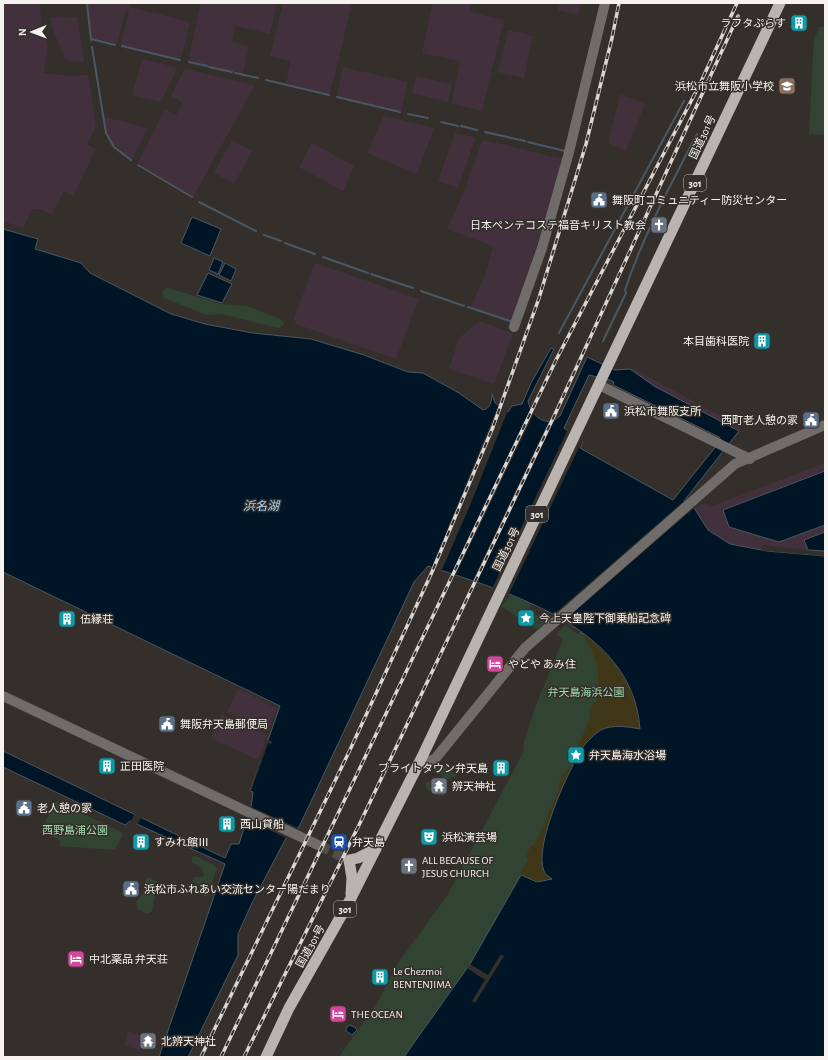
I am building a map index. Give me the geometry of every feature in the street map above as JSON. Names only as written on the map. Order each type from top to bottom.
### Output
[{"type":"highway","name":"国道301号","points":[[266,1057],[284,1018],[350,900],[421,759],[780,3]]},
{"type":"highway","points":[[350,900],[352,878],[347,859],[358,858],[376,849]]},
{"type":"street","points":[[514,328],[542,248],[564,171],[605,3]]},
{"type":"street","points":[[600,382],[750,459]]},
{"type":"street","points":[[421,759],[428,762],[436,759],[517,657],[559,617],[735,464],[750,459],[825,425]]},
{"type":"street","points":[[3,696],[320,846]]},
{"type":"shaded area","points":[[3,3],[40,3],[41,22],[48,45],[44,73],[72,76],[88,75],[96,126],[87,145],[96,149],[73,196],[64,191],[52,215],[40,209],[32,209],[23,228],[3,221]]},
{"type":"shaded area","points":[[88,3],[131,3],[130,7],[190,22],[181,59],[121,45],[129,10],[126,8],[117,44],[92,38]]},
{"type":"shaded area","points":[[201,3],[277,3],[270,34],[235,26],[232,42],[249,46],[243,74],[188,61]]},
{"type":"shaded area","points":[[283,3],[352,3],[330,94],[286,84],[291,61],[270,56]]},
{"type":"shaded area","points":[[433,3],[471,3],[469,12],[504,20],[482,111],[451,103],[460,61],[422,53]]},
{"type":"shaded area","points":[[560,3],[581,3],[578,15],[558,10]]},
{"type":"shaded area","points":[[77,17],[84,62],[69,61],[65,59],[52,27],[50,18]]},
{"type":"shaded area","points":[[508,30],[533,36],[524,78],[498,72]]},
{"type":"shaded area","points":[[142,59],[176,67],[177,69],[161,102],[132,95]]},
{"type":"shaded area","points":[[343,67],[408,82],[401,111],[337,96]]},
{"type":"shaded area","points":[[186,69],[253,85],[254,87],[193,197],[138,163],[165,109],[176,115],[183,103],[171,96],[184,70]]},
{"type":"shaded area","points":[[416,76],[452,84],[448,102],[412,93]]},
{"type":"shaded area","points":[[620,94],[645,104],[626,151],[608,143]]},
{"type":"shaded area","points":[[385,116],[434,128],[417,174],[367,153],[383,117]]},
{"type":"shaded area","points":[[104,117],[148,128],[132,160],[112,142],[107,132]]},
{"type":"shaded area","points":[[455,133],[474,137],[475,139],[458,188],[438,181]]},
{"type":"shaded area","points":[[232,140],[252,151],[234,184],[214,173]]},
{"type":"shaded area","points":[[484,140],[562,159],[537,246],[512,319],[510,320],[471,307],[486,273],[493,246],[447,229],[465,189],[482,141]]},
{"type":"shaded area","points":[[312,143],[354,166],[343,191],[299,167]]},
{"type":"shaded area","points":[[315,263],[419,299],[396,359],[296,324],[294,318]]},
{"type":"shaded area","points":[[479,321],[513,333],[494,384],[449,369],[459,338]]},
{"type":"shaded area","points":[[630,369],[634,369],[741,427],[739,431],[654,386]]},
{"type":"shaded area","points":[[825,463],[825,471],[723,510],[779,542],[825,525],[825,532],[804,540],[808,550],[763,545],[761,550],[730,544],[708,530],[694,508],[704,503],[710,507]]},
{"type":"shaded area","points":[[238,689],[277,708],[268,731],[227,712]]},
{"type":"shaded area","points":[[222,714],[267,735],[258,760],[211,738]]},
{"type":"shaded area","points":[[128,1031],[144,1036],[141,1050],[125,1046]]},
{"type":"green space","points":[[820,27],[825,27],[825,135],[809,134],[814,38]]},
{"type":"green space","points":[[168,288],[221,304],[247,306],[280,319],[284,323],[283,326],[278,328],[222,314],[207,315],[164,298],[162,294],[164,289]]},
{"type":"green space","points":[[511,595],[531,604],[529,611],[547,621],[537,630],[501,606]]},
{"type":"green space","name":"弁天島海浜公園","points":[[566,625],[577,634],[581,631],[618,666],[543,845],[521,875],[470,964],[404,1057],[339,1057],[376,1005],[398,963],[447,896],[524,751],[523,746],[534,710],[563,639],[556,634]]},
{"type":"green space","points":[[441,764],[457,776],[443,780],[443,775],[434,772],[435,768]]},
{"type":"green space","points":[[427,781],[443,790],[444,796],[438,796],[427,789],[425,783]]},
{"type":"green space","name":"西野島浦公園","points":[[57,801],[121,832],[123,835],[115,850],[59,846],[61,841],[41,831],[55,802]]},
{"type":"green space","points":[[196,856],[217,868],[207,897],[202,895],[199,886],[192,881],[194,877],[202,877],[204,875],[202,869],[192,862],[192,857]]},
{"type":"green space","points":[[146,878],[150,878],[158,882],[152,911],[147,914],[137,909],[136,902],[145,890],[144,884]]},
{"type":"sand","name":"弁天島海水浴場","points":[[580,631],[589,637],[606,653],[621,673],[636,705],[640,730],[620,726],[605,728],[583,747],[569,772],[554,808],[543,844],[542,860],[544,871],[546,875],[552,879],[537,882],[520,874],[528,859],[526,857],[531,845],[534,846],[560,787],[558,786],[564,773],[566,774],[591,716],[589,715],[594,703],[596,703],[598,693],[597,665],[591,648]]},
{"type":"water","points":[[192,217],[221,229],[210,256],[181,243]]},
{"type":"water","name":"浜名湖","points":[[3,229],[38,239],[35,249],[81,263],[90,273],[171,314],[205,324],[253,333],[311,339],[364,355],[408,372],[423,373],[459,393],[483,410],[490,404],[492,394],[495,403],[508,412],[512,406],[522,404],[531,383],[551,348],[554,349],[528,401],[534,413],[544,421],[552,421],[560,416],[587,357],[615,370],[630,369],[654,386],[739,431],[684,501],[694,508],[708,530],[730,544],[767,551],[825,556],[825,1057],[404,1057],[470,964],[521,875],[537,882],[552,879],[544,871],[542,859],[543,844],[554,808],[569,772],[583,747],[605,728],[621,726],[640,729],[632,694],[615,664],[591,640],[562,619],[529,603],[495,589],[428,566],[414,582],[299,827],[286,838],[252,903],[238,934],[238,955],[188,1057],[159,1057],[225,864],[130,821],[125,825],[3,767],[3,751],[225,858],[231,844],[239,844],[251,807],[253,792],[250,791],[280,706],[3,572]],"holes":[[[589,375],[614,382],[613,385],[719,437],[721,440],[673,500],[580,448],[583,442],[564,428]]]},
{"type":"water","points":[[214,258],[223,262],[218,274],[209,270]]},
{"type":"water","points":[[225,263],[236,269],[231,281],[219,275]]},
{"type":"water","points":[[208,273],[232,284],[222,303],[197,295]]},
{"type":"water","points":[[825,471],[825,525],[779,542],[729,527],[723,510]]},
{"type":"water","points":[[825,532],[825,551],[808,550],[804,540]]},
{"type":"water","points":[[350,1025],[357,1030],[352,1035],[346,1031],[346,1028]]},
{"type":"pier","points":[[499,404],[508,410],[471,503],[441,572],[431,569]]},
{"type":"pier","points":[[532,406],[535,411],[455,576],[451,575]]},
{"type":"pier","points":[[557,415],[476,584],[472,582],[550,419]]},
{"type":"pier","points":[[568,429],[570,432],[583,439],[508,596],[492,589]]},
{"type":"pier","points":[[684,501],[695,507],[565,620],[553,615]]},
{"type":"pier","points":[[762,548],[825,554],[825,556],[767,551],[761,550]]},
{"type":"pier","points":[[267,740],[272,741],[271,744],[268,743],[250,791]]},
{"type":"pier","points":[[249,806],[298,828],[296,832],[288,839],[245,818]]},
{"type":"pier","points":[[135,814],[142,817],[137,825],[130,822]]},
{"type":"pier","points":[[501,954],[504,956],[475,1003],[472,1001],[485,980],[467,968],[470,964],[488,975]]},
{"type":"waterway","points":[[87,3],[91,40]]},
{"type":"waterway","points":[[91,39],[115,45]]},
{"type":"waterway","points":[[122,46],[180,60]]},
{"type":"waterway","points":[[92,47],[106,133],[114,147],[131,160]]},
{"type":"waterway","points":[[189,62],[207,66]]},
{"type":"waterway","points":[[209,67],[232,72]]},
{"type":"waterway","points":[[235,73],[258,78]]},
{"type":"waterway","points":[[266,80],[329,95]]},
{"type":"waterway","points":[[337,97],[400,112]]},
{"type":"waterway","points":[[559,333],[684,101]]},
{"type":"waterway","points":[[408,114],[428,118]]},
{"type":"waterway","points":[[441,122],[458,126]]},
{"type":"waterway","points":[[461,126],[477,130]]},
{"type":"waterway","points":[[485,132],[525,141]]},
{"type":"waterway","points":[[603,341],[626,293],[625,290],[632,270],[649,230],[697,134]]},
{"type":"waterway","points":[[528,142],[565,151]]},
{"type":"waterway","points":[[138,165],[192,197]]},
{"type":"waterway","points":[[199,202],[256,231]]},
{"type":"waterway","points":[[264,235],[281,241]]},
{"type":"waterway","points":[[285,243],[315,254]]},
{"type":"waterway","points":[[323,257],[368,273]]},
{"type":"waterway","points":[[371,274],[413,288]]},
{"type":"waterway","points":[[421,291],[464,306]]},
{"type":"waterway","points":[[468,307],[510,321],[513,320]]},
{"type":"tunnel","points":[[320,846],[345,858]]},
{"type":"railway","points":[[201,1057],[349,752],[432,572],[493,427],[539,298],[586,144],[619,3]]},
{"type":"railway","points":[[221,1057],[556,360],[700,84],[737,3]]},
{"type":"railway","points":[[244,1057],[361,821],[556,412],[738,16]]},
{"type":"place","name":"ラフタぷらす","points":[[799,23]]},
{"type":"place","name":"浜松市立舞阪小学校","points":[[787,86]]},
{"type":"place","name":"舞阪町コミュニティー防災センター","points":[[599,200]]},
{"type":"place","name":"日本ペンテコステ福音キリスト教会","points":[[659,225]]},
{"type":"place","name":"本目歯科医院","points":[[762,341]]},
{"type":"place","name":"浜松市舞阪支所","points":[[611,411]]},
{"type":"place","name":"西町老人憩の家","points":[[811,420]]},
{"type":"place","name":"今上天皇陛下御乗船記念碑","points":[[526,618]]},
{"type":"place","name":"伍縁荘","points":[[67,619]]},
{"type":"place","name":"やどや あみ住","points":[[495,664]]},
{"type":"place","name":"舞阪弁天島郵便局","points":[[167,724]]},
{"type":"place","name":"弁天島海水浴場","points":[[576,755]]},
{"type":"place","name":"正田医院","points":[[107,766]]},
{"type":"place","name":"ブライトタウン弁天島","points":[[501,768]]},
{"type":"place","name":"辨天神社","points":[[439,786]]},
{"type":"place","name":"老人憩の家","points":[[24,808]]},
{"type":"place","name":"西山貸船","points":[[227,824]]},
{"type":"place","name":"浜松演芸場","points":[[429,837]]},
{"type":"place","name":"すみれ館Ⅲ","points":[[141,842]]},
{"type":"place","name":"弁天島","points":[[339,842]]},
{"type":"place","name":"ALL BECAUSE OF JESUS CHURCH","points":[[409,866]]},
{"type":"place","name":"浜松市ふれあい交流センター陽だまり","points":[[131,889]]},
{"type":"place","name":"中北薬品 弁天荘","points":[[76,959]]},
{"type":"place","name":"Le Chezmoi BENTENJIMA","points":[[380,977]]},
{"type":"place","name":"THE OCEAN","points":[[338,1014]]},
{"type":"place","name":"北辨天神社","points":[[148,1041]]}]
